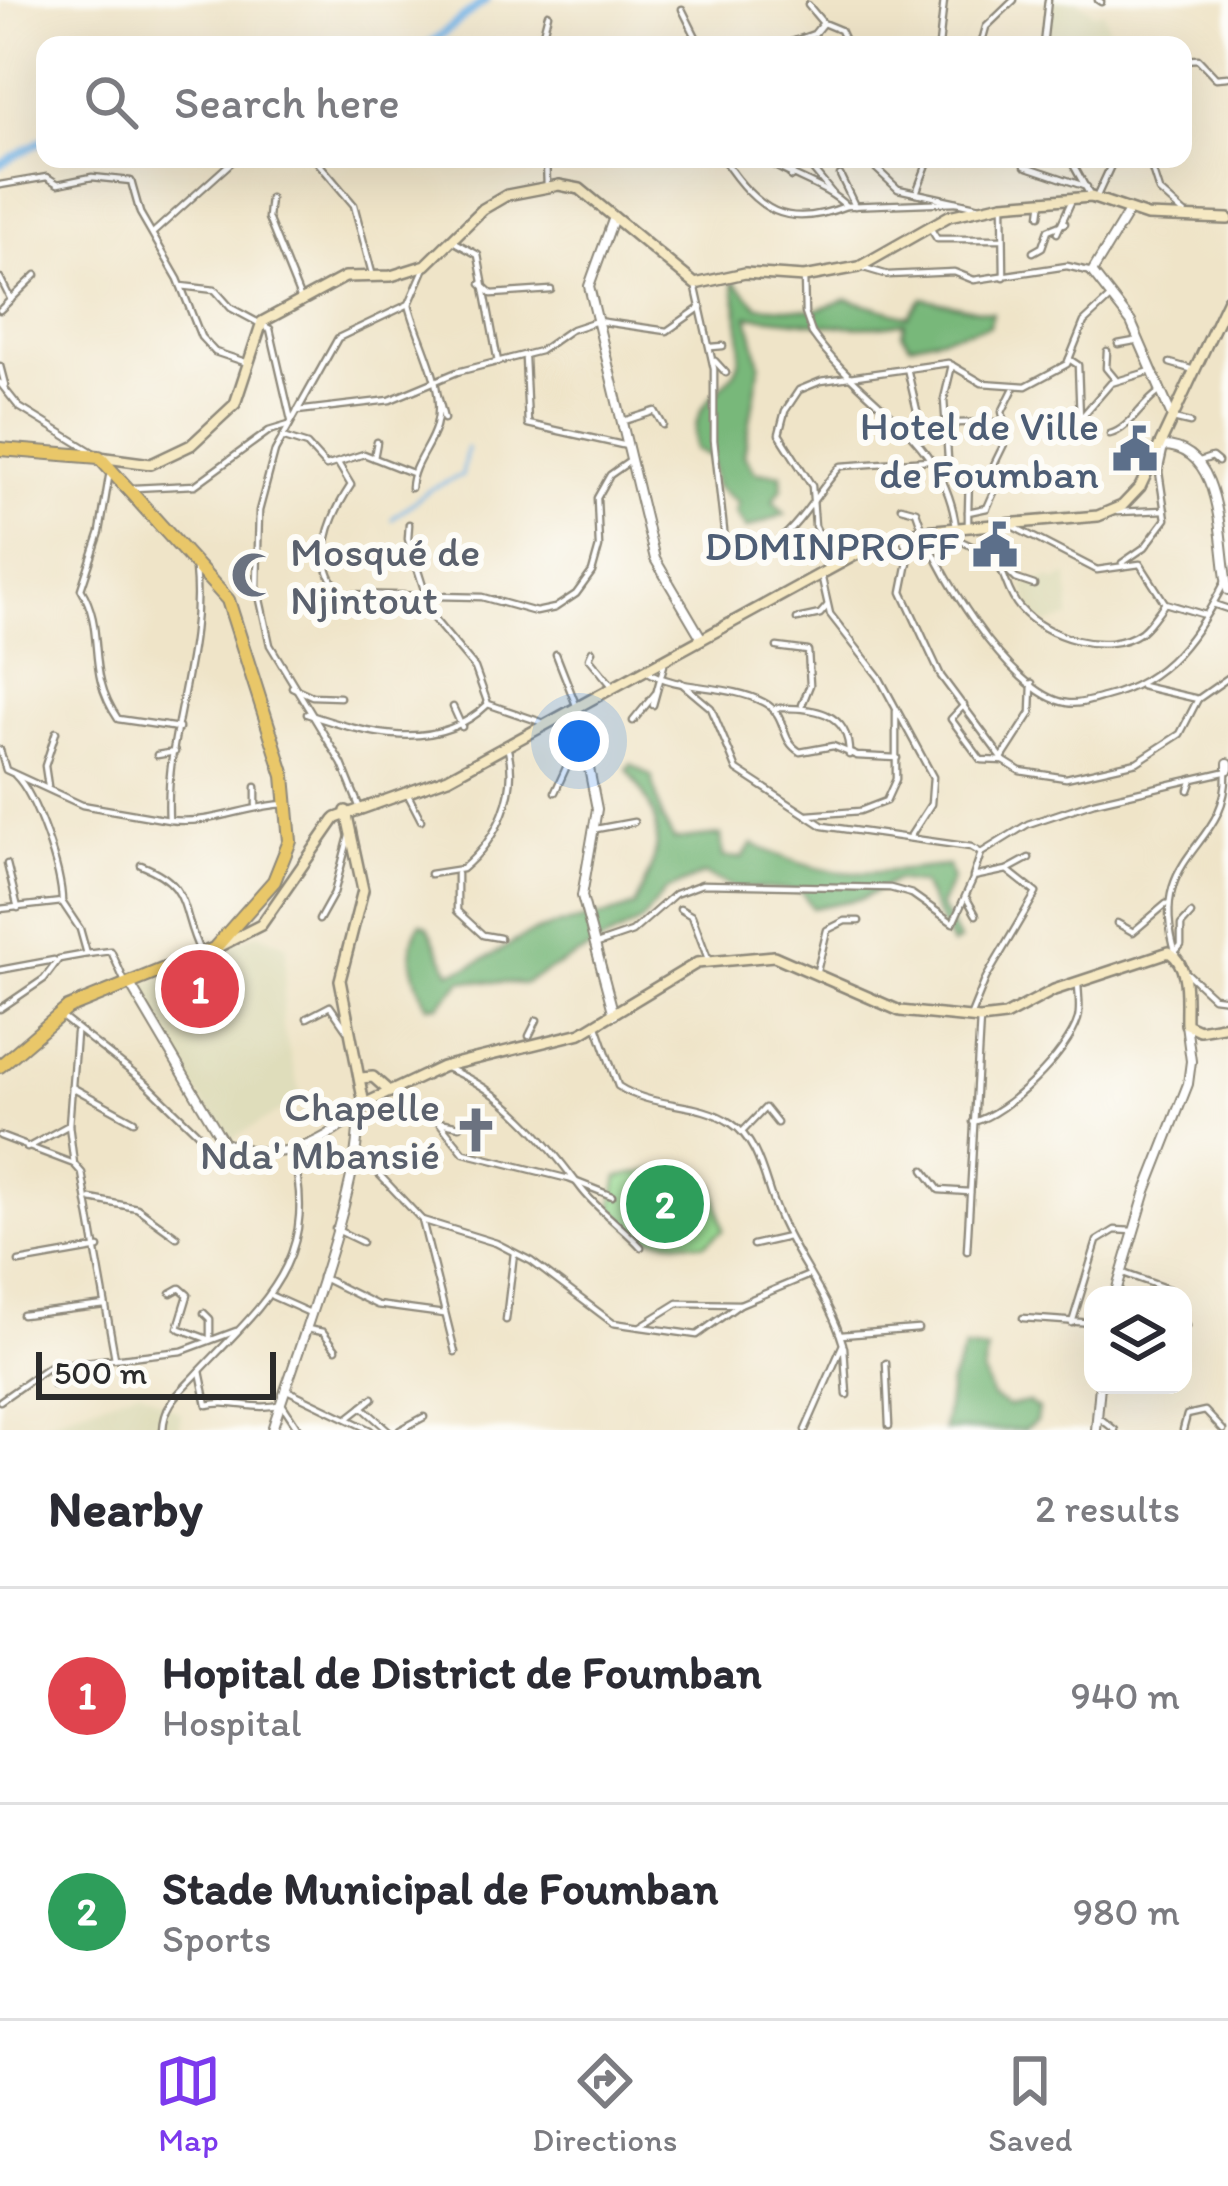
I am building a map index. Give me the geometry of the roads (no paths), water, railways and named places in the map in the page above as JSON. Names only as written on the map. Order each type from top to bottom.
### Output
[{"type":"highway","points":[[0,449],[98,457],[193,555],[231,606],[290,804],[285,862],[241,921],[208,952],[59,1013],[0,1066]]},
{"type":"highway","points":[[241,921],[251,933]]},
{"type":"main road","points":[[98,457],[151,464],[181,452],[232,409],[251,363],[259,326],[346,277],[373,277],[426,265],[496,200],[547,188],[580,189],[695,284],[745,273],[804,277],[859,267],[929,226],[1003,203],[1091,194],[1130,211],[1196,222],[1228,219]]},
{"type":"main road","points":[[208,952],[251,933],[344,820],[448,778],[857,553],[923,531],[1108,513],[1136,494],[1166,446],[1170,424],[1228,299]]},
{"type":"main road","points":[[344,820],[363,890],[340,972],[360,1078],[357,1109],[442,1067],[549,1044],[597,1027],[708,959],[774,956],[900,1011],[975,1019],[1005,1016],[1078,981],[1156,954],[1176,953],[1183,969],[1186,1024],[1199,1030],[1228,1025]]},
{"type":"main road","points":[[358,1065],[377,1079],[385,1099]]},
{"type":"main road","points":[[360,1078],[406,1081]]},
{"type":"street","points":[[940,36],[944,0]]},
{"type":"street","points":[[983,36],[1014,0]]},
{"type":"street","points":[[1043,36],[1045,2]]},
{"type":"street","points":[[808,5],[842,36]]},
{"type":"street","points":[[682,9],[696,36]]},
{"type":"street","points":[[542,36],[548,14]]},
{"type":"street","points":[[808,36],[824,23]]},
{"type":"street","points":[[1192,59],[1198,58],[1216,78],[1228,77]]},
{"type":"street","points":[[154,232],[225,168]]},
{"type":"street","points":[[323,168],[350,197],[373,277]]},
{"type":"street","points":[[546,168],[547,188]]},
{"type":"street","points":[[731,168],[759,201],[806,221],[850,206],[957,202]]},
{"type":"street","points":[[776,168],[790,179],[832,193]]},
{"type":"street","points":[[790,179],[793,168]]},
{"type":"street","points":[[812,168],[832,193],[850,206]]},
{"type":"street","points":[[875,168],[895,188],[980,207]]},
{"type":"street","points":[[916,193],[925,168]]},
{"type":"street","points":[[1030,168],[1091,194]]},
{"type":"street","points":[[1075,168],[1091,194]]},
{"type":"street","points":[[1091,194],[1108,168]]},
{"type":"street","points":[[1152,168],[1163,196],[1196,222]]},
{"type":"street","points":[[840,175],[850,206]]},
{"type":"street","points":[[0,185],[47,177],[57,184],[129,180],[137,190],[140,214],[154,232],[206,344],[220,355],[251,363]]},
{"type":"street","points":[[1057,233],[1065,224],[1072,196]]},
{"type":"street","points":[[270,198],[268,218],[301,300]]},
{"type":"street","points":[[1040,215],[1042,200]]},
{"type":"street","points":[[1003,203],[1004,277]]},
{"type":"street","points":[[1092,272],[1130,211]]},
{"type":"street","points":[[615,214],[608,242],[589,276],[597,321],[655,560],[702,639]]},
{"type":"street","points":[[1033,252],[1052,227],[1065,224]]},
{"type":"street","points":[[929,226],[937,238],[1001,239]]},
{"type":"street","points":[[453,241],[478,255],[498,362]]},
{"type":"street","points":[[319,920],[334,893],[344,820],[340,760],[270,645],[256,573],[259,511],[283,436],[338,338],[409,304],[426,265]]},
{"type":"street","points":[[859,267],[887,275],[1004,277],[1066,266],[1092,272],[1139,340],[1170,424],[1190,423]]},
{"type":"street","points":[[0,310],[36,275]]},
{"type":"street","points":[[804,277],[807,324],[855,380],[947,476],[969,473],[995,490],[990,504],[968,512]]},
{"type":"street","points":[[0,278],[11,300]]},
{"type":"street","points":[[481,284],[492,294],[550,290]]},
{"type":"street","points":[[695,284],[711,347],[726,549],[741,553],[774,544],[847,464],[929,460]]},
{"type":"street","points":[[181,286],[215,290],[272,331],[290,423]]},
{"type":"street","points":[[986,482],[1009,434],[1002,422],[1003,407],[1016,387],[1069,359],[1084,322],[1112,295]]},
{"type":"street","points":[[409,304],[444,419]]},
{"type":"street","points":[[297,411],[390,400],[434,380],[525,356],[597,321],[618,320],[656,332],[701,307]]},
{"type":"street","points":[[1118,344],[1139,340]]},
{"type":"street","points":[[711,347],[723,346]]},
{"type":"street","points":[[1107,352],[1106,368],[1116,380]]},
{"type":"street","points":[[525,356],[528,424],[627,446]]},
{"type":"street","points":[[712,356],[726,373]]},
{"type":"street","points":[[1069,359],[1078,365],[1080,419],[1116,380],[1152,371]]},
{"type":"street","points":[[1170,363],[1195,370]]},
{"type":"street","points":[[835,566],[814,526],[816,496],[780,440],[781,420],[804,387],[907,366],[952,365],[982,383],[1016,387]]},
{"type":"street","points":[[952,365],[944,395],[947,476],[962,527]]},
{"type":"street","points":[[0,366],[7,391]]},
{"type":"street","points":[[907,366],[918,416],[916,439]]},
{"type":"street","points":[[0,383],[23,410],[98,457]]},
{"type":"street","points":[[1110,434],[1122,430],[1158,393]]},
{"type":"street","points":[[411,488],[412,473],[436,428],[437,394]]},
{"type":"street","points":[[621,422],[655,411],[663,425]]},
{"type":"street","points":[[945,442],[956,423],[1002,422]]},
{"type":"street","points":[[130,488],[195,485],[269,430],[290,423]]},
{"type":"street","points":[[283,436],[307,445],[322,464],[339,465],[352,455],[412,473]]},
{"type":"street","points":[[374,458],[376,442]]},
{"type":"street","points":[[1118,565],[1145,547],[1166,519],[1159,472],[1166,446],[1200,461],[1212,457],[1217,462]]},
{"type":"street","points":[[339,465],[351,484],[327,533],[327,565],[335,587],[355,597],[482,597],[536,612],[564,603],[595,566],[602,487],[630,461]]},
{"type":"street","points":[[901,507],[916,511],[965,610],[1032,682],[1067,703],[1141,686],[1174,662],[1227,585],[1225,530],[1200,461]]},
{"type":"street","points":[[110,468],[100,532],[81,589],[93,605],[94,670],[118,719],[179,728]]},
{"type":"street","points":[[962,527],[968,512],[969,473]]},
{"type":"street","points":[[1108,513],[1165,510]]},
{"type":"street","points":[[409,524],[425,600],[438,625],[475,668],[488,704]]},
{"type":"street","points":[[1009,524],[1092,568],[1144,567],[1165,603],[1205,615]]},
{"type":"street","points":[[987,554],[993,525]]},
{"type":"street","points":[[937,530],[987,554],[1016,579],[1034,585]]},
{"type":"street","points":[[902,535],[909,557],[905,601],[943,679],[1003,759]]},
{"type":"street","points":[[857,553],[865,563]]},
{"type":"street","points":[[170,820],[175,752],[197,631],[193,555]]},
{"type":"street","points":[[998,561],[1024,612],[1052,632],[1080,640],[1105,642],[1136,635],[1165,603]]},
{"type":"street","points":[[821,574],[830,614],[896,708],[935,784],[931,804],[910,838]]},
{"type":"street","points":[[797,620],[820,614],[829,601]]},
{"type":"street","points":[[1213,604],[1228,609]]},
{"type":"street","points":[[777,647],[808,651],[810,683],[802,705]]},
{"type":"street","points":[[592,652],[589,658],[613,687]]},
{"type":"street","points":[[556,654],[577,707],[596,798],[596,829],[582,889],[615,1017]]},
{"type":"street","points":[[653,705],[662,680],[662,660]]},
{"type":"street","points":[[645,670],[662,680],[732,691],[773,708],[802,705],[837,720],[849,755]]},
{"type":"street","points":[[964,705],[951,719],[981,760],[1003,759],[1046,779],[1121,768],[1180,734],[1198,699],[1228,679]]},
{"type":"street","points":[[680,682],[709,704],[737,770],[808,815],[836,829],[981,853]]},
{"type":"street","points":[[1003,759],[1031,713],[1032,682]]},
{"type":"street","points":[[1141,686],[1198,699]]},
{"type":"street","points":[[292,687],[313,696],[340,698]]},
{"type":"street","points":[[633,721],[640,706],[657,693]]},
{"type":"street","points":[[308,714],[407,736],[438,736],[462,727],[488,704]]},
{"type":"street","points":[[488,704],[547,724]]},
{"type":"street","points":[[453,706],[462,727]]},
{"type":"street","points":[[773,708],[794,749],[805,753],[833,746],[849,755],[896,758]]},
{"type":"street","points":[[808,815],[880,805],[894,790],[896,708]]},
{"type":"street","points":[[48,785],[45,766],[56,732]]},
{"type":"street","points":[[555,792],[580,736]]},
{"type":"street","points":[[430,874],[457,872],[483,848],[503,811],[514,776],[507,746]]},
{"type":"street","points":[[0,750],[5,770],[48,785],[86,807],[170,820],[227,818],[256,807],[290,804]]},
{"type":"street","points":[[157,755],[175,752]]},
{"type":"street","points":[[594,945],[632,932],[675,894],[702,884],[890,888],[930,904],[953,923],[967,899],[981,853],[1028,824],[1228,769]]},
{"type":"street","points":[[1176,953],[1166,904],[1174,874],[1215,814],[1228,769]]},
{"type":"street","points":[[12,772],[28,791],[59,872],[62,902],[78,925],[87,954]]},
{"type":"street","points":[[1190,790],[1193,779]]},
{"type":"street","points":[[256,787],[256,807]]},
{"type":"street","points":[[407,792],[421,820]]},
{"type":"street","points":[[596,829],[634,822]]},
{"type":"street","points":[[973,877],[1007,870],[1029,858]]},
{"type":"street","points":[[7,864],[18,908]]},
{"type":"street","points":[[141,865],[170,880],[183,896],[208,952]]},
{"type":"street","points":[[968,1251],[975,1019],[986,978],[1036,893],[1007,870]]},
{"type":"street","points":[[457,872],[457,910],[483,935],[500,938]]},
{"type":"street","points":[[967,899],[976,914]]},
{"type":"street","points":[[0,909],[62,902]]},
{"type":"street","points":[[1118,923],[1133,932],[1166,904]]},
{"type":"street","points":[[680,909],[692,916],[708,959]]},
{"type":"street","points":[[1176,953],[1181,925],[1191,914]]},
{"type":"street","points":[[817,971],[827,930],[845,920],[859,921]]},
{"type":"street","points":[[0,970],[111,951],[224,1143]]},
{"type":"street","points":[[0,1009],[44,979],[59,959]]},
{"type":"street","points":[[1183,969],[1213,997],[1228,999]]},
{"type":"street","points":[[973,1122],[1007,1107],[1057,1057],[1078,1019],[1078,981]]},
{"type":"street","points":[[307,1018],[330,1006],[348,1032]]},
{"type":"street","points":[[59,1013],[76,1032],[148,1084],[212,1148],[224,1143],[266,1154],[292,1151],[339,1128],[357,1109]]},
{"type":"street","points":[[529,1036],[537,1020]]},
{"type":"street","points":[[1117,1286],[1188,1084],[1186,1024]]},
{"type":"street","points":[[597,1027],[618,1085],[645,1101],[713,1113],[742,1131],[788,1237],[841,1335],[847,1395]]},
{"type":"street","points":[[76,1032],[69,1125],[74,1165],[91,1199],[115,1358]]},
{"type":"street","points":[[442,1067],[473,1081],[522,1119],[641,1246]]},
{"type":"street","points":[[72,1087],[134,1120]]},
{"type":"street","points":[[385,1099],[460,1126]]},
{"type":"street","points":[[742,1131],[765,1108],[777,1124]]},
{"type":"street","points":[[272,1430],[289,1391],[334,1229],[354,1148],[357,1109]]},
{"type":"street","points":[[439,1121],[464,1153],[577,1182],[612,1196]]},
{"type":"street","points":[[27,1148],[69,1125]]},
{"type":"street","points":[[339,1128],[422,1220],[514,1252],[607,1320],[698,1335],[740,1304],[807,1276]]},
{"type":"street","points":[[0,1136],[74,1165]]},
{"type":"street","points":[[163,1430],[168,1404],[272,1296],[298,1232],[300,1186],[292,1151]]},
{"type":"street","points":[[924,1170],[939,1190],[970,1192]]},
{"type":"street","points":[[91,1199],[137,1208],[177,1238]]},
{"type":"street","points":[[422,1220],[455,1352]]},
{"type":"street","points":[[334,1229],[362,1243]]},
{"type":"street","points":[[1072,1323],[1099,1238],[1120,1229],[1134,1231]]},
{"type":"street","points":[[753,1245],[788,1237]]},
{"type":"street","points":[[19,1262],[99,1248]]},
{"type":"street","points":[[506,1320],[514,1252]]},
{"type":"street","points":[[1122,1273],[1159,1286]]},
{"type":"street","points":[[321,1277],[377,1305],[444,1314]]},
{"type":"street","points":[[171,1293],[179,1288],[188,1295],[178,1328],[211,1341]]},
{"type":"street","points":[[272,1296],[311,1314]]},
{"type":"street","points":[[640,1326],[678,1303],[740,1304]]},
{"type":"street","points":[[22,1315],[108,1305]]},
{"type":"street","points":[[204,1313],[210,1319],[211,1341]]},
{"type":"street","points":[[1023,1318],[1084,1323]]},
{"type":"street","points":[[0,1401],[50,1366],[182,1351],[241,1329]]},
{"type":"street","points":[[307,1329],[323,1332],[336,1349]]},
{"type":"street","points":[[841,1335],[918,1329]]},
{"type":"street","points":[[806,1429],[843,1344]]},
{"type":"street","points":[[886,1363],[889,1426]]},
{"type":"street","points":[[50,1366],[54,1385]]},
{"type":"street","points":[[200,1370],[207,1405],[230,1400],[256,1410],[282,1404]]},
{"type":"street","points":[[289,1391],[370,1430]]},
{"type":"street","points":[[1096,1430],[1099,1394]]},
{"type":"street","points":[[348,1418],[373,1398]]},
{"type":"street","points":[[282,1404],[299,1430]]},
{"type":"street","points":[[362,1407],[388,1430]]},
{"type":"street","points":[[1183,1430],[1188,1414],[1204,1411],[1223,1430]]},
{"type":"street","points":[[1097,1416],[1114,1430]]},
{"type":"street","points":[[400,1430],[424,1417]]},
{"type":"waterway","points":[[440,36],[486,0]]},
{"type":"waterway","points":[[0,164],[36,144]]},
{"type":"waterway","points":[[392,519],[429,490],[462,475],[467,448]]},
{"type":"place","name":"Hotel de Ville de Foumban","points":[[1135,449]]},
{"type":"place","name":"DDMINPROFF","points":[[995,545]]},
{"type":"place","name":"Mosqué de Njintout","points":[[254,575]]},
{"type":"place","name":"Hopital de District de Foumban","points":[[200,989]]},
{"type":"place","name":"Chapelle Nda' Mbansié","points":[[476,1130]]},
{"type":"place","name":"Stade Municipal de Foumban","points":[[665,1204]]}]
